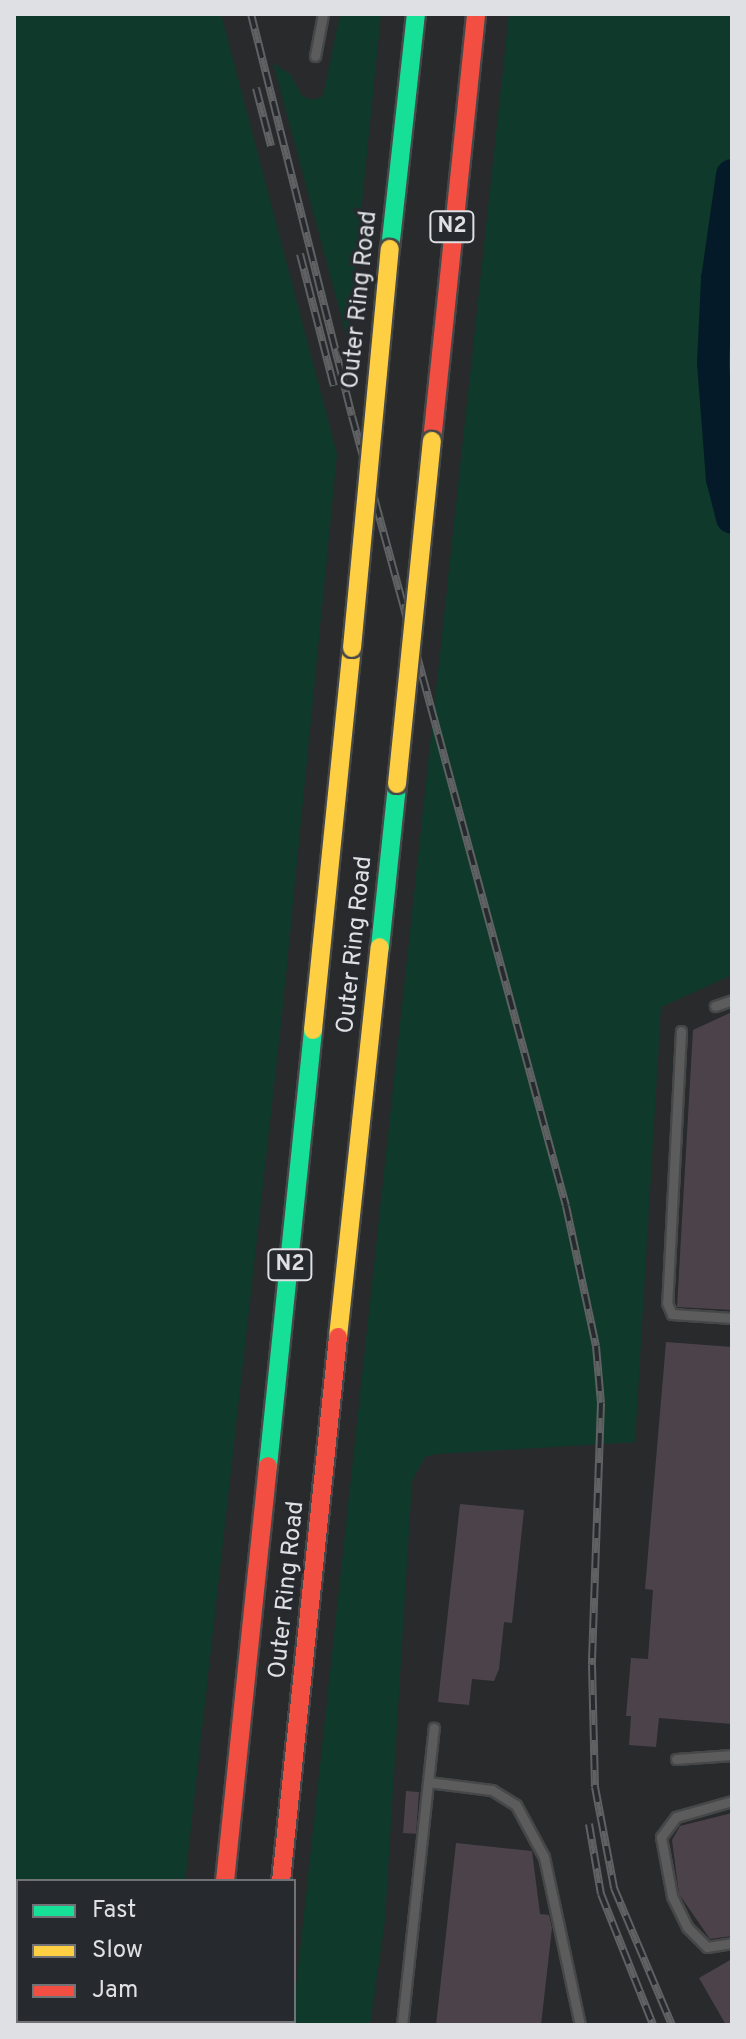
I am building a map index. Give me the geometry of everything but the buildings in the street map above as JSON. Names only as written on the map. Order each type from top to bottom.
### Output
[{"type":"highway","name":"Outer Ring Road","points":[[225,1879],[416,14]]},
{"type":"highway","name":"Outer Ring Road","points":[[281,1879],[476,14]]},
{"type":"lane","points":[[315,56],[323,14]]},
{"type":"lane","points":[[715,1006],[732,1000]]},
{"type":"lane","points":[[681,1031],[667,1303],[672,1314],[732,1318]]},
{"type":"lane","points":[[402,2025],[434,1728]]},
{"type":"lane","points":[[676,1759],[732,1755]]},
{"type":"lane","points":[[428,1782],[492,1790],[516,1805],[544,1857],[580,2025]]},
{"type":"lane","points":[[732,1801],[676,1817],[661,1837],[672,1896],[687,1927],[707,1947],[732,1943]]},
{"type":"green space","points":[[14,14],[221,14],[337,454],[282,1015],[185,1879],[16,1879],[16,2023],[169,2025],[14,2025]]},
{"type":"green space","points":[[340,14],[381,14],[348,342],[273,63],[290,74],[302,96],[313,100],[323,96]]},
{"type":"green space","points":[[509,14],[732,14],[732,975],[661,1007],[635,1442],[425,1457],[412,1481],[385,1920],[370,2025],[292,2025],[296,2023],[296,1988]]},
{"type":"waterway","points":[[732,175],[717,279],[713,363],[722,479],[732,518]]},
{"type":"railway","points":[[251,14],[352,416],[566,1206],[596,1346],[601,1403],[592,1665],[595,1787],[614,1888],[672,2025]]},
{"type":"railway","points":[[256,88],[271,146]]},
{"type":"railway","points":[[300,254],[334,386]]},
{"type":"railway","points":[[589,1824],[601,1894],[653,2025]]},
{"type":"traffic: fast","points":[[390,249],[416,14]]},
{"type":"traffic: fast","points":[[380,947],[397,784]]},
{"type":"traffic: fast","points":[[268,1466],[313,1030]]},
{"type":"traffic: slow","points":[[352,648],[390,249]]},
{"type":"traffic: slow","points":[[397,784],[432,441]]},
{"type":"traffic: slow","points":[[313,1030],[352,648]]},
{"type":"traffic: slow","points":[[338,1337],[380,947]]},
{"type":"traffic: jam","points":[[432,441],[476,14]]},
{"type":"traffic: jam","points":[[281,1879],[338,1337]]},
{"type":"traffic: jam","points":[[225,1879],[268,1466]]}]
